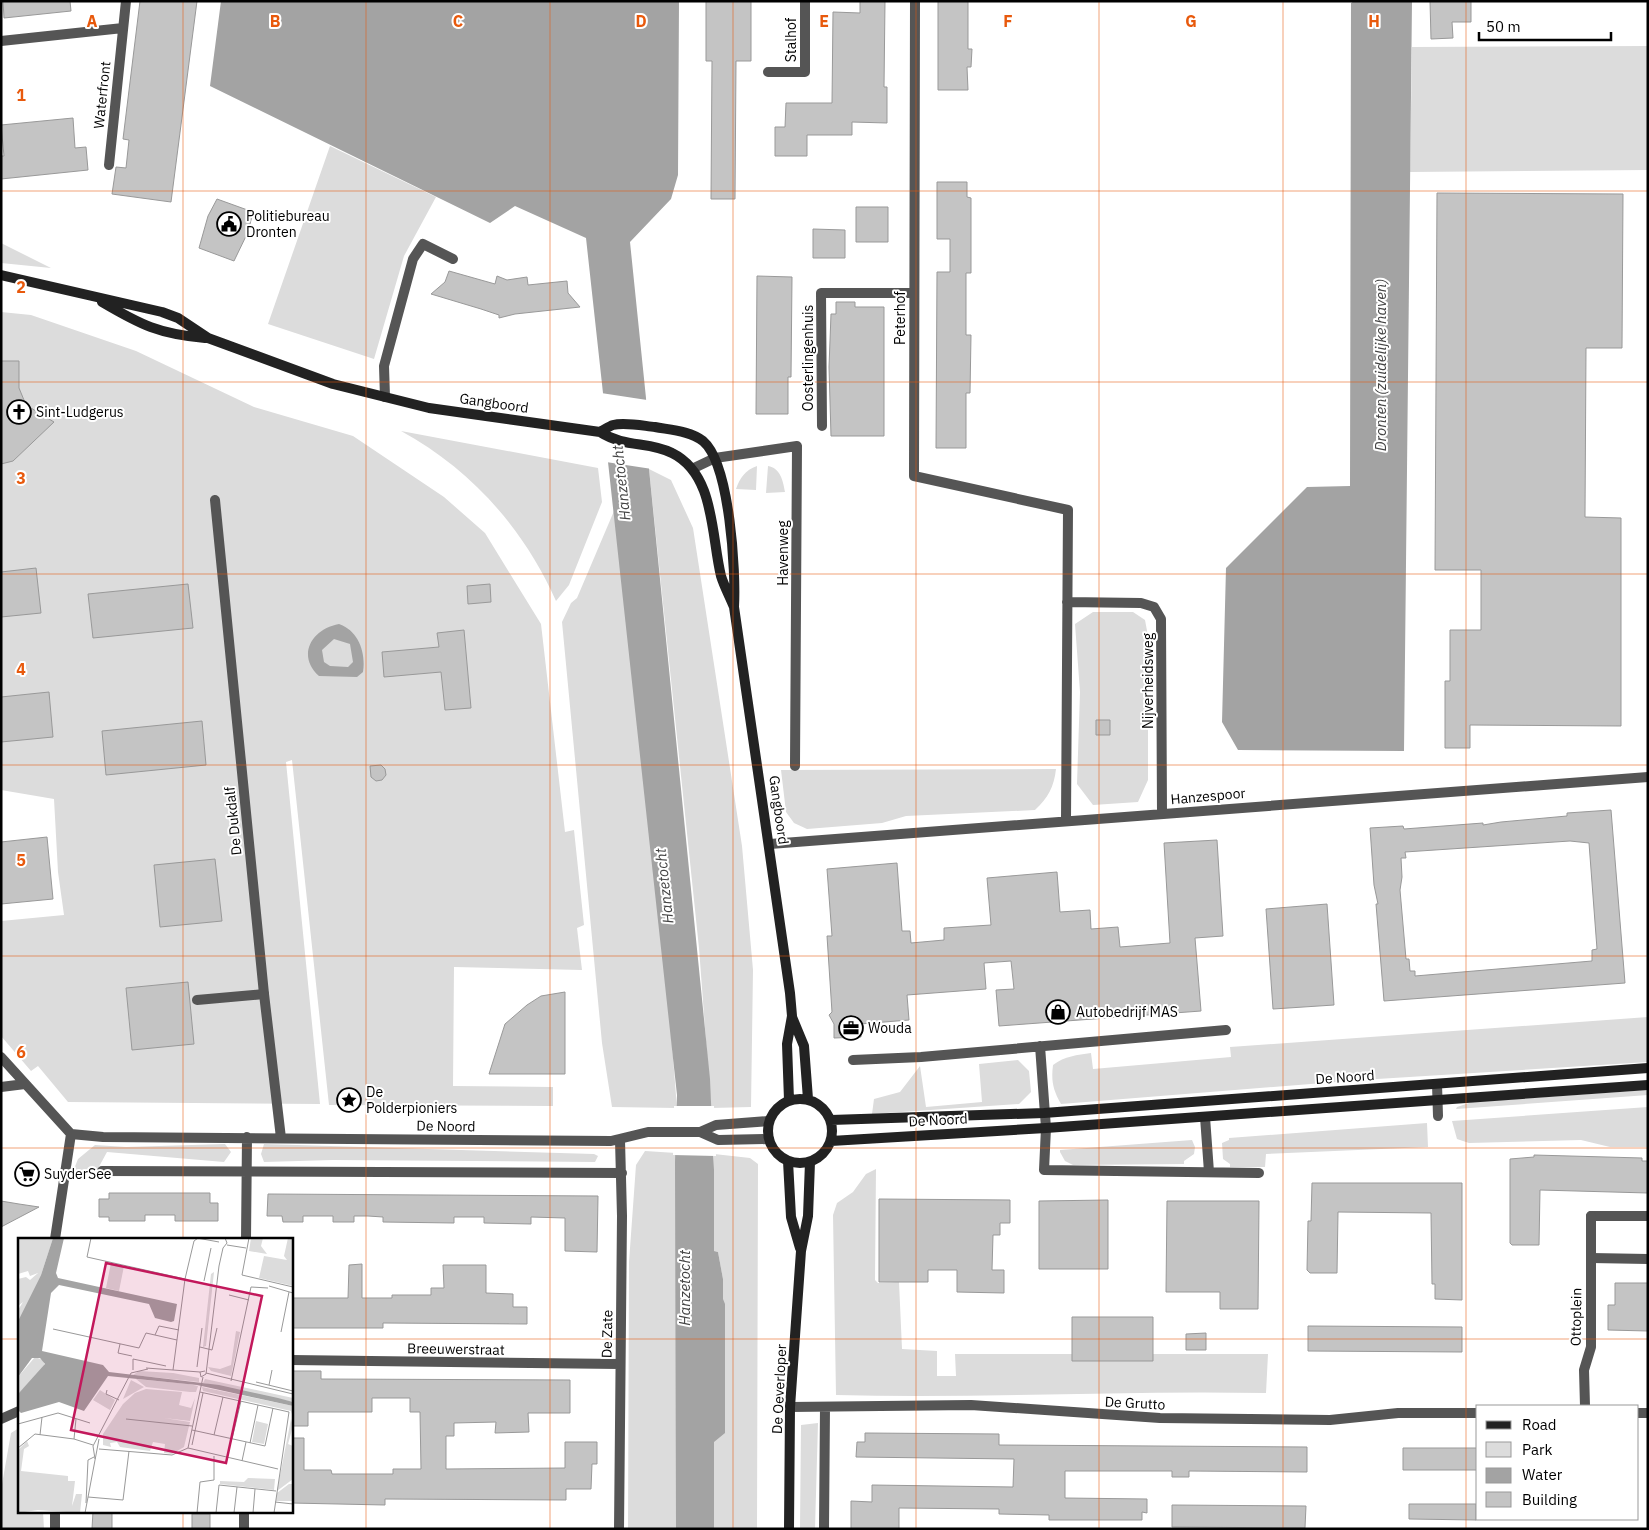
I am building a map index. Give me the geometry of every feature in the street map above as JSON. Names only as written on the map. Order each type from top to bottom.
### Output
[{"type":"main road","name":"Gangboord","points":[[2,275],[45,284],[97,299],[137,305],[162,312],[178,318],[208,338],[333,384],[429,408],[600,432],[614,441],[652,447],[673,453],[694,468],[706,499],[722,577],[734,608]]},
{"type":"main road","name":"Gangboord","points":[[97,299],[135,321],[156,330],[171,335],[208,338]]},
{"type":"main road","name":"Gangboord","points":[[600,432],[613,425],[677,431],[701,440],[715,458],[725,499],[734,567],[734,608],[770,844],[792,1016],[804,1046],[808,1099]]},
{"type":"main road","name":"Gangboord","points":[[789,1100],[787,1044],[792,1016]]},
{"type":"main road","name":"De Noord","points":[[831,1120],[1044,1114],[1648,1068]]},
{"type":"main road","name":"De Noord","points":[[831,1141],[1046,1128],[1648,1085]]},
{"type":"main road","points":[[808,1099],[822,1106],[831,1120],[831,1141],[826,1150],[810,1162],[788,1161],[773,1149],[769,1139],[769,1121],[773,1112],[789,1100],[808,1099]]},
{"type":"main road","name":"De Oeverloper","points":[[788,1161],[791,1217],[801,1251]]},
{"type":"main road","name":"De Oeverloper","points":[[789,1529],[790,1407],[801,1251],[808,1216],[810,1162]]},
{"type":"street","name":"Waterfront","points":[[109,165],[126,1]]},
{"type":"street","name":"Stalhof","points":[[768,72],[805,72],[805,1]]},
{"type":"street","name":"Peterhof","points":[[915,1],[914,476],[1068,510],[1067,602]]},
{"type":"street","points":[[1,41],[123,28]]},
{"type":"street","points":[[385,397],[384,366],[413,259],[423,244],[453,259]]},
{"type":"street","name":"Oosterlingenhuis","points":[[822,426],[821,293],[914,293]]},
{"type":"street","name":"Havenweg","points":[[694,468],[715,458],[797,446],[795,766]]},
{"type":"street","name":"De Dukdalf","points":[[215,500],[264,994],[281,1138]]},
{"type":"street","points":[[1066,821],[1067,602]]},
{"type":"street","name":"Nijverheidsweg","points":[[1067,602],[1141,603],[1154,607],[1161,620],[1162,814]]},
{"type":"street","name":"Hanzespoor","points":[[770,844],[1648,777]]},
{"type":"street","points":[[197,1000],[264,994]]},
{"type":"street","points":[[853,1060],[1226,1030]]},
{"type":"street","points":[[1040,1046],[1046,1128],[1044,1170],[1259,1173]]},
{"type":"street","points":[[1,1058],[71,1134],[55,1238]]},
{"type":"street","points":[[1,1087],[24,1084]]},
{"type":"street","points":[[1437,1084],[1438,1116]]},
{"type":"street","points":[[1204,1117],[1209,1172]]},
{"type":"street","name":"De Noord","points":[[71,1134],[103,1137],[620,1140],[648,1132],[700,1132],[716,1125],[769,1121]]},
{"type":"street","name":"De Noord","points":[[700,1132],[718,1140],[769,1139]]},
{"type":"street","points":[[246,1238],[247,1137]]},
{"type":"street","name":"De Zate","points":[[619,1529],[622,1173],[620,1140]]},
{"type":"street","points":[[102,1171],[622,1173]]},
{"type":"street","name":"Ottoplein","points":[[1585,1405],[1584,1370],[1591,1347],[1591,1216],[1648,1216]]},
{"type":"street","points":[[1591,1258],[1648,1259]]},
{"type":"street","name":"Breeuwerstraat","points":[[292,1360],[620,1364]]},
{"type":"street","name":"De Grutto","points":[[790,1407],[971,1406],[1170,1418],[1330,1420],[1398,1413],[1476,1413]]},
{"type":"street","points":[[824,1529],[825,1407]]},
{"type":"street","points":[[1,1419],[18,1411]]},
{"type":"street","points":[[55,1512],[55,1529]]},
{"type":"street","points":[[244,1512],[244,1529]]},
{"type":"green space","points":[[1648,46],[1648,170],[1410,172],[1412,47]]},
{"type":"green space","points":[[330,146],[436,197],[404,256],[374,359],[268,324]]},
{"type":"green space","points":[[1,243],[51,268],[1,263]]},
{"type":"green space","points":[[1,312],[31,315],[136,351],[254,407],[353,436],[444,497],[485,533],[541,624],[565,832],[574,830],[584,925],[577,928],[582,970],[454,967],[453,1086],[553,1087],[553,1106],[329,1105],[292,760],[286,762],[320,1104],[68,1102],[38,1066],[31,1071],[1,1036],[1,921],[64,915],[58,872],[54,799],[1,790]]},
{"type":"green space","points":[[401,431],[598,468],[602,502],[569,585],[556,601],[528,549],[493,503],[450,463]]},
{"type":"green space","points":[[757,466],[756,490],[736,489],[744,475]]},
{"type":"green space","points":[[768,466],[778,472],[785,492],[766,493]]},
{"type":"green space","points":[[649,469],[671,480],[693,528],[742,846],[753,970],[751,1107],[711,1108],[699,948]]},
{"type":"green space","points":[[614,511],[669,1007],[677,1108],[612,1107],[602,1043],[562,622],[571,603],[577,598]]},
{"type":"green space","points":[[1093,612],[1133,612],[1145,620],[1148,636],[1148,780],[1138,802],[1093,805],[1077,784],[1080,692],[1075,624]]},
{"type":"green space","points":[[1056,769],[1050,792],[1035,810],[906,816],[882,823],[807,829],[794,823],[786,812],[781,770]]},
{"type":"green space","points":[[1648,1017],[1648,1062],[1361,1080],[1061,1104],[1054,1090],[1052,1076],[1053,1065],[1058,1062],[1076,1055],[1091,1053],[1093,1069],[1231,1057],[1230,1047]]},
{"type":"green space","points":[[1018,1060],[1029,1071],[1031,1092],[1019,1104],[872,1114],[874,1099],[900,1092],[920,1066],[926,1107],[982,1102],[979,1064]]},
{"type":"green space","points":[[1648,1090],[1648,1095],[1456,1109],[1472,1102]]},
{"type":"green space","points":[[1648,1107],[1648,1147],[1610,1147],[1581,1140],[1469,1143],[1457,1139],[1452,1121]]},
{"type":"green space","points":[[1427,1123],[1428,1147],[1266,1154],[1265,1167],[1230,1167],[1230,1164],[1223,1159],[1222,1143],[1229,1140],[1229,1138]]},
{"type":"green space","points":[[1192,1140],[1195,1147],[1194,1154],[1184,1161],[1184,1164],[1073,1165],[1065,1161],[1060,1152],[1060,1150]]},
{"type":"green space","points":[[225,1144],[231,1152],[224,1162],[107,1152],[95,1174],[72,1174],[78,1159],[95,1145],[126,1147]]},
{"type":"green space","points":[[264,1144],[594,1154],[598,1156],[595,1162],[333,1160],[264,1162],[261,1154]]},
{"type":"green space","points":[[645,1151],[676,1153],[676,1529],[628,1529],[629,1262],[636,1165]]},
{"type":"green space","points":[[714,1154],[750,1158],[758,1164],[757,1529],[714,1529],[714,1442],[723,1279],[718,1252],[714,1251]]},
{"type":"green space","points":[[876,1169],[875,1280],[878,1283],[899,1282],[902,1349],[937,1351],[937,1376],[956,1376],[955,1354],[1268,1354],[1266,1393],[836,1395],[833,1215],[837,1203],[853,1192],[866,1174]]},
{"type":"green space","points":[[818,1423],[815,1529],[800,1529],[801,1425]]},
{"type":"green space","points":[[18,1429],[18,1512],[43,1512],[44,1529],[1,1529],[1,1490],[11,1433]]},
{"type":"water","name":"Hanzetocht","points":[[221,1],[679,1],[678,175],[671,199],[630,242],[646,398],[649,469],[710,1079],[714,1170],[714,1251],[718,1252],[725,1304],[725,1433],[714,1442],[714,1529],[676,1529],[675,1162],[677,1095],[603,416],[603,393],[586,238],[515,206],[490,223],[210,86]]},
{"type":"water","name":"Dronten (zuidelijke haven)","points":[[1354,1],[1412,1],[1404,751],[1238,750],[1222,722],[1226,568],[1307,487],[1350,486],[1351,3]]},
{"type":"water","points":[[339,624],[346,627],[360,644],[364,665],[363,672],[357,677],[319,676],[312,668],[308,652],[310,644],[321,631]],"holes":[[[334,639],[350,644],[353,662],[348,667],[330,666],[324,662],[322,650]]]},
{"type":"pier","points":[[601,393],[647,400],[652,469],[606,462]]},
{"type":"pier","points":[[674,1106],[714,1106],[716,1156],[673,1155]]},
{"type":"building","points":[[3,1],[70,1],[71,11],[4,18]]},
{"type":"building","points":[[140,1],[197,1],[171,202],[112,194],[116,167],[126,168],[129,140],[123,139]]},
{"type":"building","points":[[706,1],[751,1],[751,61],[736,61],[735,199],[711,199],[712,61],[706,61]]},
{"type":"building","points":[[860,1],[885,1],[884,87],[887,87],[887,123],[852,122],[852,135],[807,135],[807,156],[775,156],[775,127],[785,127],[786,103],[832,103],[833,12],[860,13]]},
{"type":"building","points":[[938,1],[968,1],[968,49],[972,49],[971,67],[967,67],[968,90],[938,90]]},
{"type":"building","points":[[1430,1],[1471,1],[1471,22],[1452,22],[1453,38],[1431,39]]},
{"type":"building","points":[[73,118],[75,148],[86,147],[88,170],[1,179],[1,156],[4,156],[1,125]]},
{"type":"building","points":[[937,182],[967,182],[967,197],[971,198],[971,273],[966,273],[966,335],[971,335],[970,393],[966,393],[966,448],[936,448],[937,272],[950,272],[950,239],[937,239]]},
{"type":"building","points":[[1437,193],[1623,194],[1622,348],[1586,348],[1585,517],[1621,518],[1621,726],[1470,725],[1470,748],[1445,748],[1445,681],[1450,681],[1450,630],[1481,630],[1481,570],[1435,570]]},
{"type":"building","points":[[217,199],[253,212],[248,232],[234,261],[199,248],[208,216]]},
{"type":"building","points":[[856,207],[888,207],[888,242],[856,242]]},
{"type":"building","points":[[813,229],[845,230],[845,258],[813,258]]},
{"type":"building","points":[[449,271],[495,284],[497,276],[507,280],[527,277],[528,285],[567,281],[568,293],[580,307],[515,314],[499,318],[499,315],[431,294],[445,282]]},
{"type":"building","points":[[757,276],[792,277],[791,377],[788,377],[788,414],[756,414]]},
{"type":"building","points":[[836,302],[855,302],[855,307],[884,307],[884,436],[831,436],[829,367],[831,314],[836,314]]},
{"type":"building","name":"Sint-Ludgerus","points":[[1,361],[19,361],[19,388],[26,405],[54,422],[13,461],[1,464]]},
{"type":"building","points":[[36,568],[41,613],[1,617],[1,572]]},
{"type":"building","points":[[188,584],[193,628],[93,638],[88,594]]},
{"type":"building","points":[[490,584],[491,602],[468,604],[467,586]]},
{"type":"building","points":[[464,630],[471,708],[445,710],[441,672],[384,677],[382,652],[439,647],[437,633]]},
{"type":"building","points":[[49,692],[53,737],[1,742],[1,697]]},
{"type":"building","points":[[1096,720],[1110,720],[1110,735],[1096,735]]},
{"type":"building","points":[[202,721],[206,765],[106,775],[102,731]]},
{"type":"building","points":[[381,765],[385,769],[386,775],[382,780],[376,781],[371,777],[370,766]]},
{"type":"building","points":[[1611,810],[1625,983],[1384,1001],[1376,904],[1378,904],[1374,885],[1370,828],[1403,826],[1404,829],[1483,823],[1483,825],[1567,816],[1567,813]],"holes":[[[1570,841],[1589,843],[1597,949],[1592,950],[1592,961],[1415,976],[1415,971],[1410,971],[1409,959],[1406,959],[1400,890],[1402,877],[1401,858],[1406,858],[1405,852]]]},
{"type":"building","points":[[47,837],[53,899],[1,904],[1,842]]},
{"type":"building","points":[[1217,840],[1223,936],[1195,938],[1201,1011],[999,1026],[996,990],[1014,989],[1011,961],[984,963],[986,989],[907,995],[909,1020],[860,1024],[861,1037],[834,1038],[834,1024],[829,1015],[832,1012],[827,936],[832,936],[827,869],[897,863],[902,931],[910,931],[911,943],[944,940],[944,928],[991,925],[987,878],[1057,872],[1060,912],[1090,910],[1091,929],[1118,927],[1120,947],[1170,943],[1164,843]]},
{"type":"building","points":[[215,859],[222,921],[160,927],[154,865]]},
{"type":"building","points":[[1327,904],[1334,1005],[1273,1009],[1266,909]]},
{"type":"building","points":[[188,982],[194,1044],[132,1050],[126,988]]},
{"type":"building","points":[[565,992],[565,1074],[489,1074],[505,1024],[541,996]]},
{"type":"building","points":[[1534,1155],[1642,1158],[1642,1161],[1648,1161],[1648,1193],[1540,1190],[1539,1245],[1512,1245],[1510,1243],[1510,1159],[1534,1157]]},
{"type":"building","points":[[1312,1183],[1462,1183],[1462,1300],[1435,1299],[1435,1284],[1432,1284],[1431,1213],[1338,1212],[1337,1273],[1310,1273],[1307,1270],[1308,1221],[1311,1221]]},
{"type":"building","points":[[109,1193],[210,1193],[210,1203],[218,1203],[218,1221],[175,1221],[175,1215],[145,1215],[145,1221],[109,1221],[109,1217],[99,1217],[99,1199],[109,1199]]},
{"type":"building","points":[[268,1194],[598,1196],[597,1252],[565,1251],[565,1218],[531,1217],[531,1224],[484,1223],[484,1217],[454,1217],[454,1223],[383,1222],[383,1217],[368,1216],[354,1216],[354,1222],[333,1222],[333,1216],[303,1216],[303,1222],[283,1222],[282,1216],[267,1216]]},
{"type":"building","points":[[879,1199],[1010,1200],[1010,1223],[1000,1223],[1000,1235],[993,1235],[992,1270],[1004,1270],[1004,1293],[957,1292],[957,1270],[928,1270],[928,1282],[879,1282]]},
{"type":"building","points":[[1108,1200],[1108,1269],[1039,1269],[1039,1201]]},
{"type":"building","points":[[1,1201],[19,1204],[39,1207],[1,1227]]},
{"type":"building","points":[[1167,1201],[1259,1201],[1258,1309],[1220,1309],[1220,1292],[1166,1292]]},
{"type":"building","points":[[362,1264],[362,1298],[392,1298],[392,1295],[431,1295],[431,1288],[444,1288],[443,1265],[486,1265],[486,1293],[513,1294],[513,1307],[527,1307],[527,1324],[383,1323],[383,1328],[292,1328],[292,1298],[348,1298],[349,1265]]},
{"type":"building","points":[[1615,1283],[1648,1283],[1648,1331],[1608,1330],[1608,1305],[1615,1305]]},
{"type":"building","points":[[1072,1317],[1153,1317],[1153,1361],[1072,1361]]},
{"type":"building","points":[[1308,1326],[1462,1327],[1462,1352],[1308,1351]]},
{"type":"building","points":[[1206,1333],[1206,1350],[1186,1350],[1186,1334]]},
{"type":"building","points":[[292,1371],[321,1371],[321,1379],[570,1380],[570,1413],[528,1413],[529,1432],[495,1433],[496,1422],[454,1423],[454,1436],[446,1436],[446,1469],[565,1468],[565,1442],[597,1442],[597,1464],[592,1464],[591,1489],[566,1489],[566,1500],[385,1499],[385,1505],[292,1503],[292,1438],[304,1438],[304,1470],[331,1470],[332,1474],[393,1474],[393,1469],[421,1469],[420,1412],[410,1412],[410,1398],[372,1398],[372,1412],[308,1412],[308,1426],[292,1426]]},
{"type":"building","points":[[865,1433],[999,1434],[999,1445],[1307,1447],[1307,1472],[1189,1471],[1189,1477],[1172,1477],[1172,1471],[1065,1471],[1065,1498],[1147,1499],[1147,1513],[1142,1512],[1142,1520],[1049,1520],[1049,1515],[999,1514],[999,1509],[899,1508],[899,1529],[851,1529],[851,1501],[872,1502],[872,1485],[1013,1487],[1014,1459],[856,1457],[857,1442],[865,1442]]},
{"type":"building","points":[[1403,1448],[1476,1448],[1476,1470],[1403,1470]]},
{"type":"building","points":[[1409,1504],[1476,1504],[1476,1520],[1409,1519]]},
{"type":"building","points":[[1172,1505],[1306,1506],[1305,1528],[1172,1527]]},
{"type":"building","points":[[93,1512],[112,1512],[112,1529],[92,1529]]},
{"type":"building","points":[[192,1514],[210,1514],[210,1529],[192,1529]]},
{"type":"place","name":"Politiebureau Dronten","points":[[229,224]]},
{"type":"place","name":"Sint-Ludgerus","points":[[19,412]]},
{"type":"place","name":"Autobedrijf MAS","points":[[1058,1012]]},
{"type":"place","name":"Wouda","points":[[851,1028]]},
{"type":"place","name":"De Polderpioniers","points":[[349,1100]]},
{"type":"place","name":"SuyderSee","points":[[27,1174]]}]
